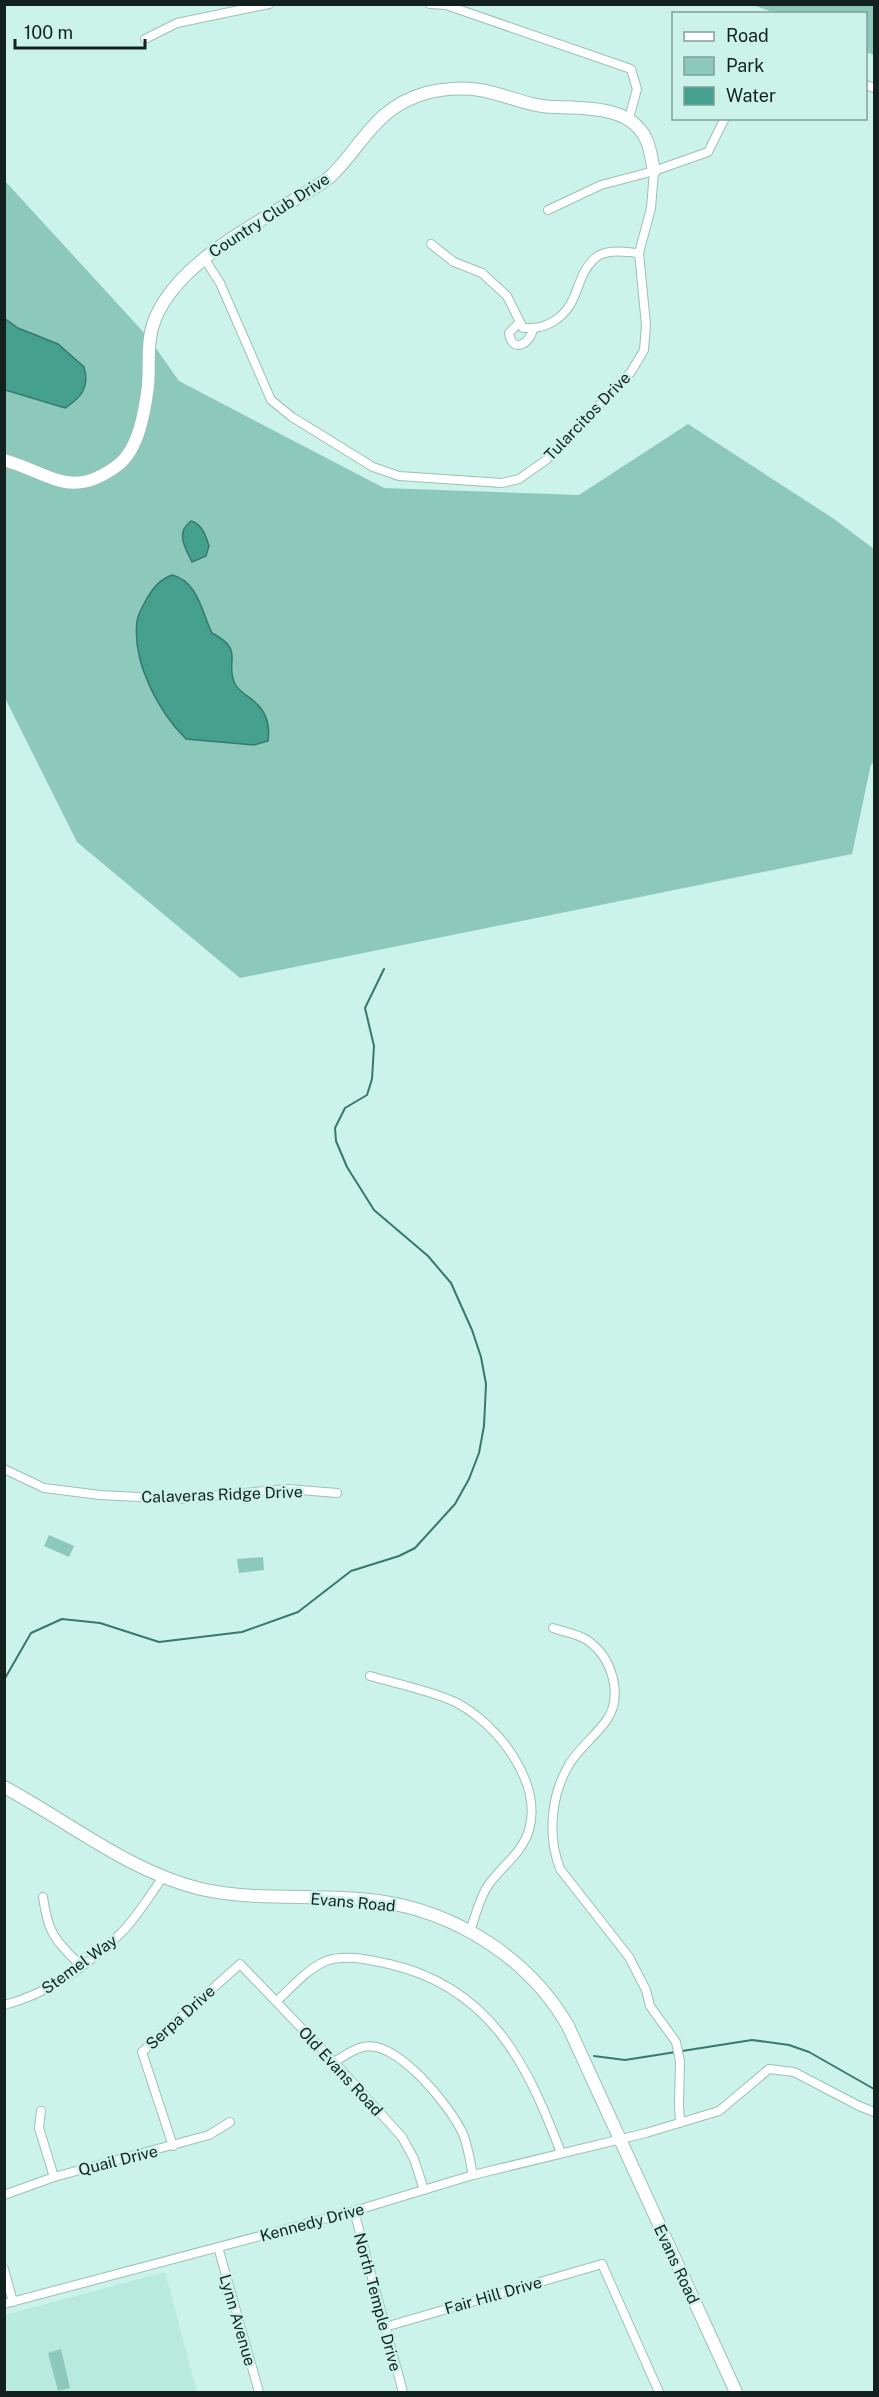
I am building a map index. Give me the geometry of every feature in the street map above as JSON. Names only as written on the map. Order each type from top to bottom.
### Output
[{"type":"street","points":[[145,39],[177,23],[269,4]]},
{"type":"street","points":[[430,4],[446,6],[546,38],[631,69],[637,89],[629,118],[647,142],[654,171]]},
{"type":"street","name":"Country Club Drive","points":[[4,460],[46,477],[70,483],[92,480],[119,464],[132,447],[142,418],[148,386],[148,337],[156,316],[176,287],[204,258],[331,176],[381,117],[408,100],[440,90],[478,89],[544,107],[594,108],[629,118]]},
{"type":"street","points":[[548,210],[602,185],[654,171],[708,152],[724,120]]},
{"type":"street","name":"Tularcitos Drive","points":[[204,258],[220,283],[271,400],[292,417],[373,466],[399,476],[502,483],[519,479],[546,460],[631,372],[644,350],[646,325],[639,253],[651,208],[654,171]]},
{"type":"street","points":[[431,244],[454,262],[482,273],[507,296],[523,328],[541,329],[562,316],[572,305],[584,275],[595,259],[613,251],[639,253]]},
{"type":"street","points":[[520,322],[509,333],[510,341],[515,345],[520,346],[527,342],[532,336],[533,328]]},
{"type":"street","name":"Calaveras Ridge Drive","points":[[4,1468],[44,1488],[100,1496],[178,1499],[288,1489],[337,1493]]},
{"type":"street","points":[[553,1628],[586,1639],[593,1645],[604,1659],[616,1688],[613,1707],[607,1720],[570,1764],[559,1789],[552,1819],[551,1834],[554,1852],[560,1869],[629,1957],[646,1990],[650,2007],[678,2047],[680,2123]]},
{"type":"street","points":[[370,1676],[456,1702],[473,1713],[489,1725],[506,1745],[525,1777],[531,1806],[530,1829],[519,1853],[491,1882],[482,1895],[470,1931]]},
{"type":"street","name":"Evans Road","points":[[4,1787],[116,1853],[163,1877],[202,1889],[245,1895],[377,1901],[404,1906],[470,1931],[509,1957],[537,1984],[559,2011],[736,2392]]},
{"type":"street","name":"Stemel Way","points":[[4,2005],[24,2000],[52,1987],[81,1966],[122,1932],[163,1877]]},
{"type":"street","points":[[43,1897],[53,1937],[81,1966]]},
{"type":"street","points":[[277,2001],[315,1967],[329,1960],[349,1958],[375,1961],[435,1979],[477,2007],[505,2038],[528,2075],[561,2152]]},
{"type":"street","name":"Old Evans Road","points":[[240,1964],[334,2062],[402,2138],[414,2158],[424,2190]]},
{"type":"street","name":"Serpa Drive","points":[[173,2146],[142,2052],[240,1964]]},
{"type":"street","points":[[334,2062],[364,2046],[384,2049],[413,2070],[443,2101],[463,2135],[473,2175]]},
{"type":"street","name":"Kennedy Drive","points":[[9,2303],[354,2211],[473,2175],[719,2111],[769,2069],[794,2072],[874,2112]]},
{"type":"street","points":[[41,2111],[39,2128],[54,2177]]},
{"type":"street","name":"Quail Drive","points":[[4,2195],[54,2177],[209,2135],[230,2122]]},
{"type":"street","name":"North Temple Drive","points":[[354,2211],[403,2392]]},
{"type":"street","name":"Lynn Avenue","points":[[218,2247],[258,2392]]},
{"type":"street","name":"Fair Hill Drive","points":[[385,2326],[602,2264],[659,2392]]},
{"type":"street","points":[[4,2269],[9,2303]]},
{"type":"shaded area","points":[[165,2272],[197,2392],[5,2392],[5,2315]]},
{"type":"green space","points":[[753,5],[874,5],[874,55],[867,52],[867,12],[772,12]]},
{"type":"green space","points":[[5,181],[148,337],[179,381],[384,488],[579,495],[688,424],[834,519],[874,549],[874,763],[871,764],[852,854],[240,978],[77,842],[5,698]]},
{"type":"green space","points":[[49,1535],[74,1546],[69,1557],[44,1546]]},
{"type":"green space","points":[[263,1557],[264,1570],[239,1573],[237,1559]]},
{"type":"green space","points":[[61,2349],[70,2388],[58,2391],[48,2353]]},
{"type":"water","points":[[4,318],[18,328],[58,344],[84,367],[85,386],[76,400],[65,408],[5,390]]},
{"type":"water","points":[[191,521],[201,528],[209,546],[206,556],[192,562],[184,546],[182,535],[183,530]]},
{"type":"water","points":[[172,575],[188,584],[198,599],[212,633],[228,645],[231,651],[232,676],[235,684],[263,711],[269,731],[268,741],[254,745],[186,739],[157,700],[143,669],[137,637],[137,621],[154,588],[163,579]]},
{"type":"waterway","points":[[4,1680],[31,1633],[62,1619],[100,1623],[159,1642],[242,1632],[298,1612],[351,1571],[399,1556],[415,1548],[455,1504],[469,1479],[479,1453],[484,1426],[486,1384],[481,1357],[472,1330],[451,1283],[428,1256],[374,1210],[347,1167],[336,1141],[335,1128],[345,1108],[367,1095],[372,1079],[374,1046],[365,1008],[384,969]]},
{"type":"waterway","points":[[594,2056],[625,2060],[752,2040],[789,2045],[809,2052],[874,2089]]}]
